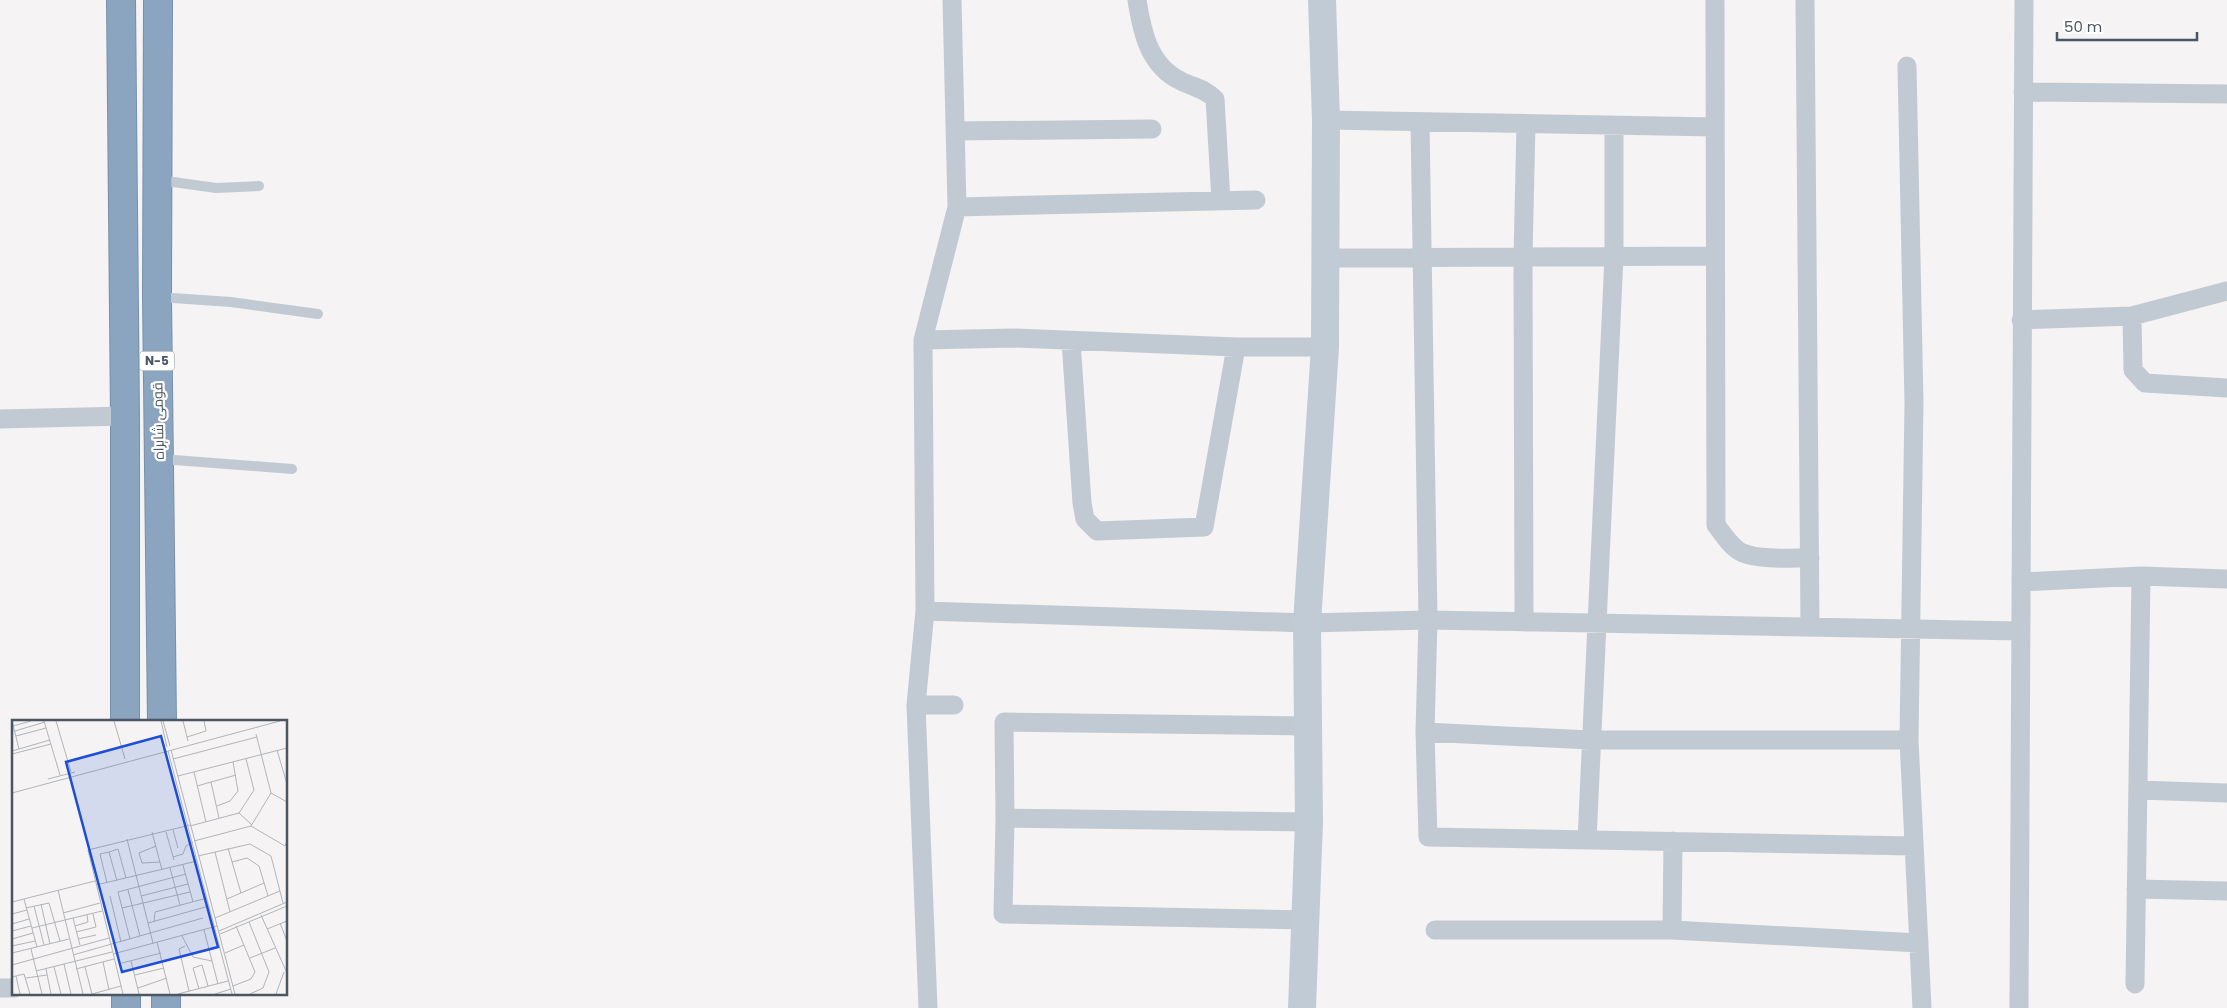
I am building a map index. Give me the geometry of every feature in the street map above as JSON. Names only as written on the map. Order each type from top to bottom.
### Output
[{"type":"highway","name":"N-5","points":[[121,0],[126,720]]},
{"type":"highway","name":"قومی شاہراہ","points":[[158,0],[157,297],[162,720]]},
{"type":"street","points":[[928,1008],[916,705],[925,611],[923,340],[957,206],[952,0]]},
{"type":"street","points":[[1137,0],[1147,45],[1161,66],[1179,80],[1211,94],[1215,99],[1221,201]]},
{"type":"street","points":[[1302,1008],[1309,822],[1307,623],[1325,347],[1326,120],[1322,0]]},
{"type":"street","points":[[1715,0],[1716,525],[1742,553],[1779,559],[1810,558]]},
{"type":"street","points":[[1805,0],[1810,626]]},
{"type":"street","points":[[2019,1008],[2022,92],[2024,0]]},
{"type":"street","points":[[1907,66],[1914,403],[1909,740],[1922,1008]]},
{"type":"street","points":[[2022,92],[2227,94]]},
{"type":"street","points":[[1326,120],[1614,127],[1715,127]]},
{"type":"street","points":[[1420,122],[1428,620],[1425,732],[1428,836],[1914,846]]},
{"type":"street","points":[[1524,622],[1523,257],[1526,124]]},
{"type":"street","points":[[1586,840],[1590,740],[1598,622],[1614,257],[1614,127]]},
{"type":"street","points":[[956,131],[1152,129]]},
{"type":"street","points":[[957,206],[1256,200]]},
{"type":"street","points":[[1325,258],[1714,256]]},
{"type":"street","points":[[2022,320],[2132,316],[2227,290]]},
{"type":"street","points":[[2132,316],[2134,370],[2145,383],[2227,388]]},
{"type":"street","points":[[923,340],[1014,338],[1070,342],[1236,347],[1325,347]]},
{"type":"street","points":[[1070,342],[1082,503],[1085,519],[1097,531],[1204,526],[1236,347]]},
{"type":"street","points":[[0,419],[125,416]]},
{"type":"street","points":[[2021,582],[2141,576],[2227,579]]},
{"type":"street","points":[[2135,984],[2141,576]]},
{"type":"street","points":[[925,611],[1307,623],[1428,620],[2020,631]]},
{"type":"street","points":[[916,705],[954,705]]},
{"type":"street","points":[[1305,920],[1003,914],[1004,722],[1308,726]]},
{"type":"street","points":[[1425,732],[1590,740],[1909,740]]},
{"type":"street","points":[[2138,790],[2227,793]]},
{"type":"street","points":[[1005,818],[1309,822]]},
{"type":"street","points":[[1672,930],[1673,842]]},
{"type":"street","points":[[2136,889],[2227,891]]},
{"type":"street","points":[[1435,930],[1672,930],[1919,943]]},
{"type":"lane","points":[[158,180],[216,188],[259,186]]},
{"type":"lane","points":[[157,297],[230,302],[318,314]]},
{"type":"lane","points":[[158,458],[292,469]]}]
